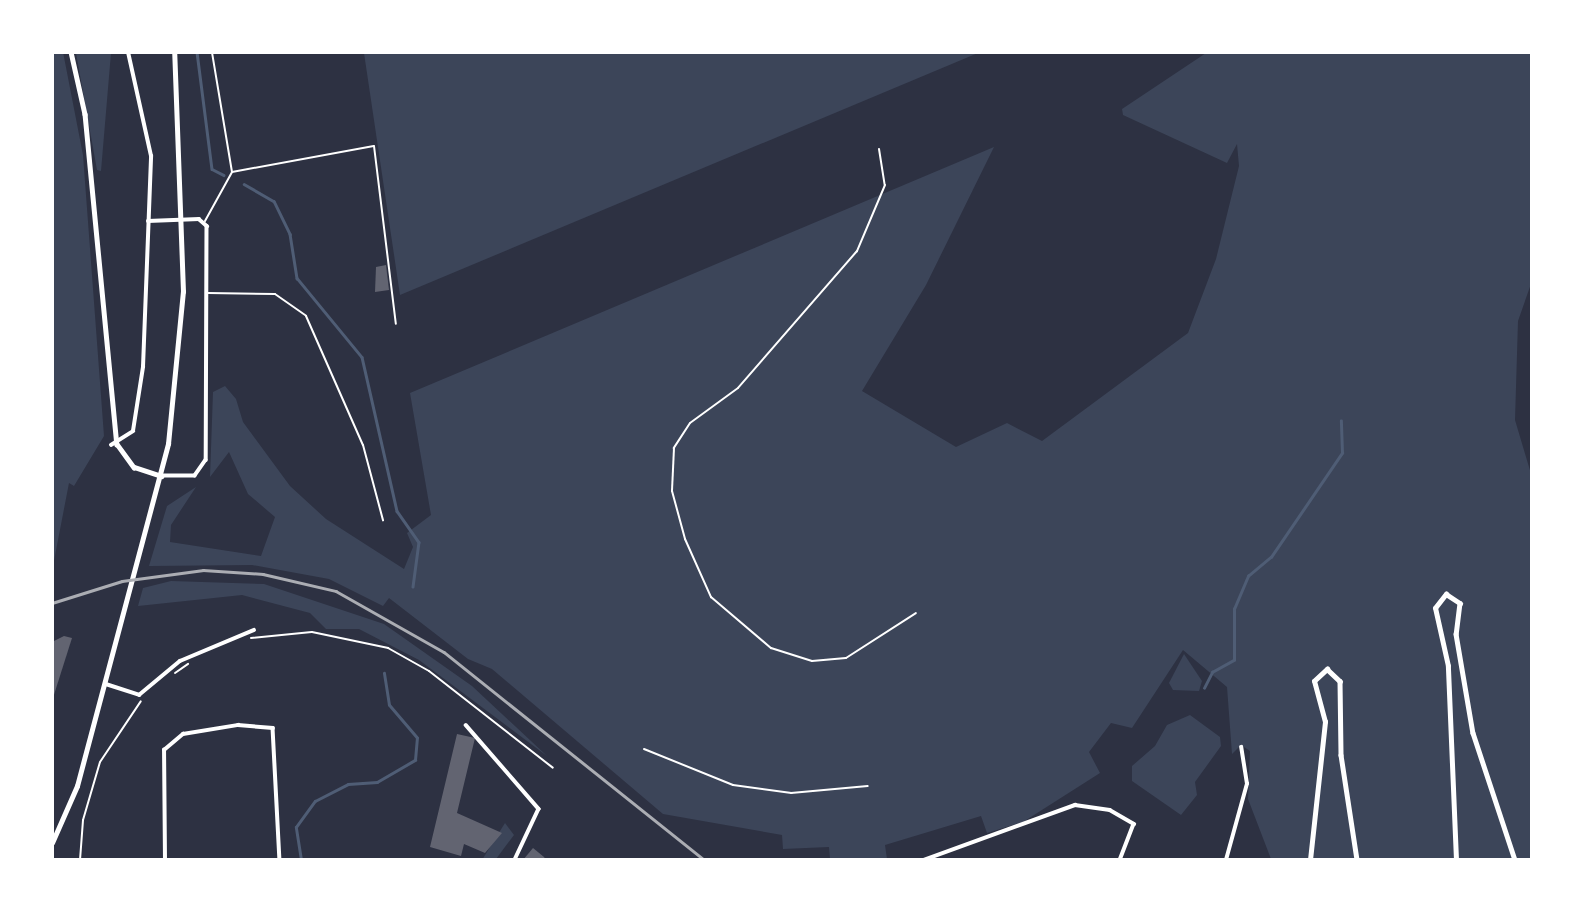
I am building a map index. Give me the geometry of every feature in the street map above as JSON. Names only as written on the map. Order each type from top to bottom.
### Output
[{"type":"street","points":[[71,52],[87,127],[114,444],[134,467],[162,476],[195,476],[206,460],[205,221],[148,221]]},
{"type":"street","points":[[114,444],[133,431],[141,393],[148,221],[145,114],[128,52]]},
{"type":"street","points":[[52,843],[77,786],[162,476],[180,349],[183,206],[174,52]]},
{"type":"street","points":[[1456,859],[1448,666],[1435,608],[1446,594],[1460,605],[1456,634],[1478,754],[1515,859]]},
{"type":"street","points":[[106,684],[139,695],[180,661],[254,630]]},
{"type":"street","points":[[1310,859],[1325,722],[1314,679],[1327,669],[1340,683],[1341,755],[1357,859]]},
{"type":"street","points":[[164,859],[164,750],[183,734],[238,724],[273,728],[274,848],[280,859]]},
{"type":"street","points":[[466,725],[539,808],[515,859]]},
{"type":"street","points":[[1226,859],[1247,784],[1241,747]]},
{"type":"street","points":[[924,859],[1075,805],[1110,810],[1134,824],[1120,859]]},
{"type":"lane","points":[[205,221],[232,172],[212,52]]},
{"type":"lane","points":[[232,172],[374,146],[396,324]]},
{"type":"lane","points":[[207,293],[275,294],[306,316],[363,445],[383,520]]},
{"type":"path","points":[[879,149],[885,186],[857,251],[738,388],[690,423],[674,448],[672,491],[684,539],[711,597],[771,648],[812,661],[846,658],[916,613]]},
{"type":"path","points":[[241,641],[312,632],[388,648],[429,671],[552,768]]},
{"type":"path","points":[[165,680],[195,660]]},
{"type":"path","points":[[80,859],[85,809],[100,762],[147,696]]},
{"type":"path","points":[[644,749],[733,785],[791,793],[868,786]]},
{"type":"shaded area","points":[[63,52],[83,155],[104,436],[74,486],[69,483],[53,566],[52,53]]},
{"type":"shaded area","points":[[364,52],[978,53],[400,295]]},
{"type":"shaded area","points":[[76,53],[111,53],[101,171],[97,170]]},
{"type":"shaded area","points":[[1206,53],[1531,53],[1532,281],[1518,321],[1515,420],[1532,477],[1531,859],[1271,859],[1248,799],[1250,751],[1241,745],[1232,754],[1227,687],[1183,650],[1132,728],[1111,723],[1089,752],[1100,773],[1023,822],[987,833],[981,816],[885,845],[887,859],[830,859],[829,847],[783,849],[782,835],[663,814],[492,669],[468,659],[389,598],[383,606],[329,579],[252,565],[149,566],[167,506],[196,487],[171,525],[170,542],[261,556],[275,517],[248,494],[229,452],[210,477],[213,392],[225,386],[236,399],[243,422],[290,486],[326,519],[404,569],[413,547],[407,533],[431,515],[410,393],[994,147],[926,285],[862,391],[956,447],[1007,423],[1042,441],[1188,333],[1216,259],[1239,166],[1237,144],[1227,163],[1123,115],[1122,109]]},
{"type":"shaded area","points":[[171,581],[264,584],[384,624],[472,686],[547,756],[419,660],[359,629],[326,629],[310,613],[242,595],[138,606],[143,588]]},
{"type":"shaded area","points":[[1184,654],[1202,681],[1199,691],[1173,690],[1169,683]]},
{"type":"shaded area","points":[[1190,715],[1220,737],[1221,746],[1195,782],[1197,795],[1181,815],[1132,781],[1132,766],[1155,746],[1167,725]]},
{"type":"shaded area","points":[[505,823],[514,835],[496,859],[482,860]]},
{"type":"building","points":[[386,265],[389,290],[375,292],[376,267]]},
{"type":"building","points":[[64,636],[72,638],[52,701],[52,642]]},
{"type":"building","points":[[457,734],[475,738],[457,813],[502,833],[485,853],[464,844],[461,856],[430,847]]},
{"type":"building","points":[[533,848],[544,857],[546,860],[523,860]]},
{"type":"waterway","points":[[197,52],[212,169],[224,175]]},
{"type":"waterway","points":[[244,184],[274,201],[290,234],[297,278],[362,357],[397,511],[419,542],[413,587]]},
{"type":"waterway","points":[[1204,688],[1212,672],[1234,660],[1234,609],[1248,576],[1271,557],[1342,453],[1341,421]]},
{"type":"waterway","points":[[301,860],[296,827],[315,801],[348,784],[377,782],[415,760],[417,738],[389,705],[384,673]]},
{"type":"railway","points":[[52,603],[122,581],[203,570],[263,574],[336,591],[444,652],[705,860]]}]
